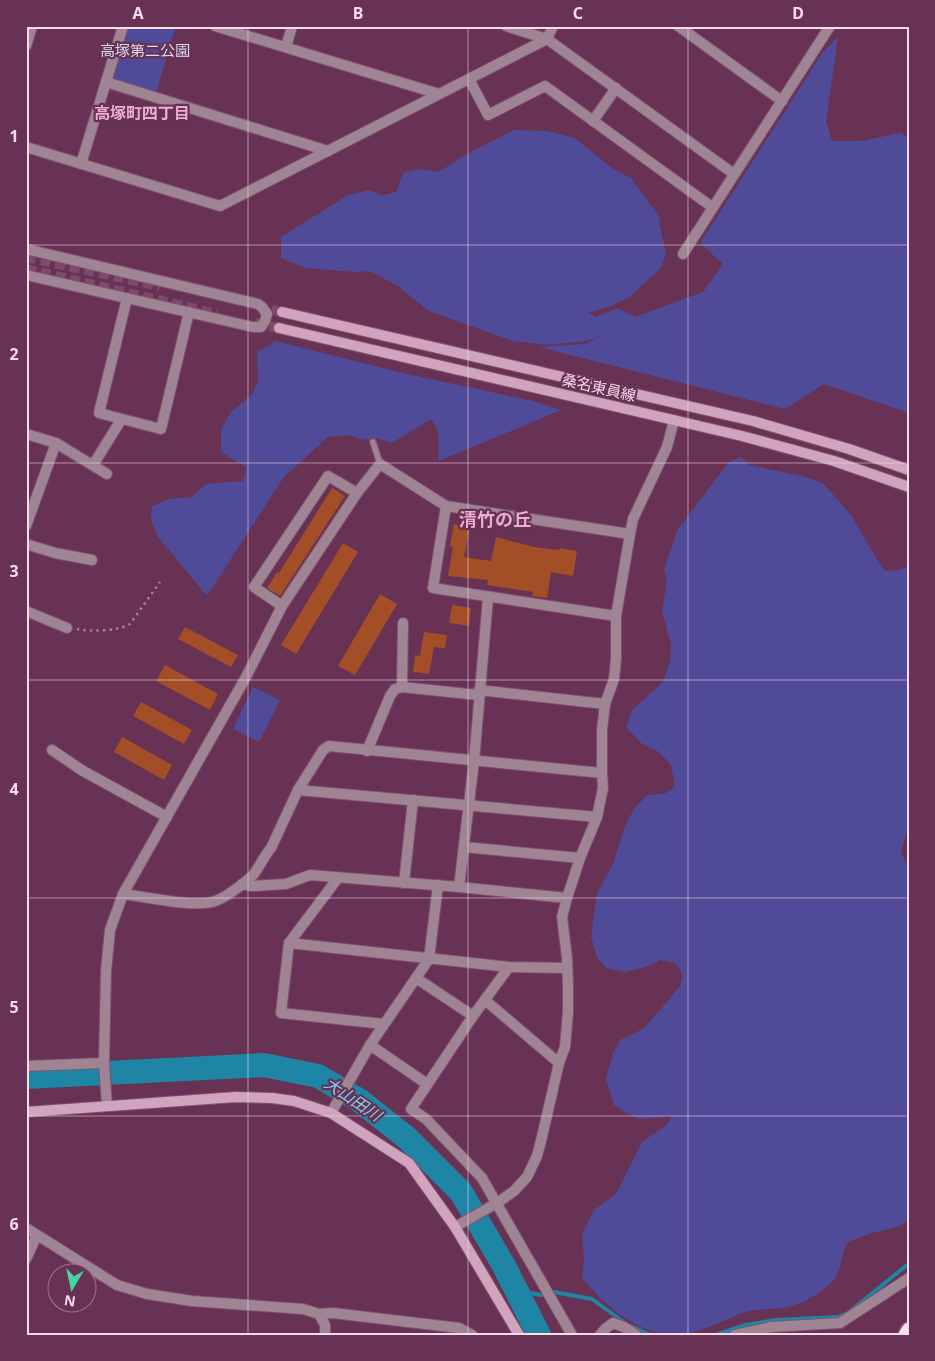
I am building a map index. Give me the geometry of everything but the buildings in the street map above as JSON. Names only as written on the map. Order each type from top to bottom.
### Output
[{"type":"highway","points":[[906,1335],[909,1330]]},
{"type":"main road","name":"桑名東員線","points":[[282,312],[753,421],[849,449],[909,470]]},
{"type":"main road","name":"桑名東員線","points":[[279,328],[742,436],[834,461],[909,487]]},
{"type":"main road","points":[[26,1112],[106,1103],[236,1097],[294,1101],[331,1113],[409,1163],[455,1227],[519,1335]]},
{"type":"street","points":[[26,46],[32,26]]},
{"type":"street","points":[[82,164],[123,26]]},
{"type":"street","points":[[216,26],[439,94]]},
{"type":"street","points":[[286,48],[292,26]]},
{"type":"street","points":[[506,26],[547,39],[734,174]]},
{"type":"street","points":[[26,147],[220,206],[547,39],[553,26]]},
{"type":"street","points":[[678,26],[782,102]]},
{"type":"street","points":[[683,254],[830,26]]},
{"type":"street","points":[[469,78],[488,115],[545,86],[712,207]]},
{"type":"street","points":[[106,82],[328,151]]},
{"type":"street","points":[[593,121],[616,88]]},
{"type":"street","points":[[26,249],[258,304],[267,314],[261,327],[253,327],[26,275]]},
{"type":"street","points":[[127,298],[99,413],[121,420],[161,429],[189,312]]},
{"type":"street","points":[[93,465],[121,420]]},
{"type":"street","points":[[455,1227],[514,1191],[527,1177],[537,1156],[559,1064],[565,1047],[568,1012],[567,958],[562,917],[580,858],[597,817],[603,788],[605,704],[614,679],[616,616],[630,534],[633,519],[667,447],[674,420]]},
{"type":"street","points":[[26,434],[56,443],[107,474]]},
{"type":"street","points":[[26,526],[56,443]]},
{"type":"street","points":[[106,1103],[104,1065],[106,971],[110,930],[123,894],[246,678],[282,606],[357,493],[380,464],[446,506],[630,534]]},
{"type":"street","points":[[282,606],[254,587],[328,476],[357,493]]},
{"type":"street","points":[[446,506],[433,588],[488,598],[616,616]]},
{"type":"street","points":[[26,544],[55,553],[92,560]]},
{"type":"street","points":[[459,887],[474,761],[488,598]]},
{"type":"street","points":[[26,611],[67,628]]},
{"type":"street","points":[[402,687],[403,623]]},
{"type":"street","points":[[367,750],[390,696],[395,689],[402,687],[605,704]]},
{"type":"street","points":[[123,894],[200,904],[215,902],[242,884],[254,873],[271,848],[298,790],[323,750],[330,746],[602,773]]},
{"type":"street","points":[[52,750],[82,771],[167,817]]},
{"type":"street","points":[[298,790],[597,817]]},
{"type":"street","points":[[404,883],[413,800]]},
{"type":"street","points":[[464,847],[580,858]]},
{"type":"street","points":[[242,884],[252,886],[286,884],[310,875],[567,898]]},
{"type":"street","points":[[338,878],[289,943],[281,1013],[384,1024]]},
{"type":"street","points":[[331,1113],[370,1045],[428,958],[438,885]]},
{"type":"street","points":[[289,943],[509,967],[566,968]]},
{"type":"street","points":[[509,967],[473,1016],[411,1109],[426,1119],[458,1150],[482,1178],[572,1335]]},
{"type":"street","points":[[416,978],[473,1016]]},
{"type":"street","points":[[485,1000],[559,1064]]},
{"type":"street","points":[[370,1045],[427,1084]]},
{"type":"street","points":[[26,1066],[104,1065]]},
{"type":"street","points":[[26,1228],[117,1285],[147,1294],[192,1301],[303,1309],[320,1314],[333,1313],[459,1328],[472,1335]]},
{"type":"street","points":[[26,1259],[37,1235]]},
{"type":"street","points":[[735,1335],[771,1327],[840,1323],[909,1278]]},
{"type":"street","points":[[320,1314],[325,1325],[325,1335]]},
{"type":"street","points":[[600,1335],[614,1323],[636,1335]]},
{"type":"lane","points":[[373,442],[380,464]]},
{"type":"path","points":[[67,628],[84,630],[127,626],[160,582]]},
{"type":"green space","name":"高塚第二公園","points":[[128,26],[176,26],[156,93],[116,82],[113,76]]},
{"type":"green space","points":[[838,37],[826,121],[832,141],[861,141],[900,133],[909,138],[909,413],[824,384],[785,409],[539,347],[585,344],[600,336],[587,341],[547,345],[513,341],[429,311],[398,286],[369,271],[356,272],[306,268],[281,258],[281,237],[348,195],[369,190],[383,195],[396,192],[404,172],[419,169],[439,172],[465,155],[514,130],[547,131],[575,138],[613,169],[631,178],[658,215],[666,254],[661,268],[629,297],[614,305],[588,313],[596,317],[617,308],[635,317],[703,292],[723,264],[700,243],[823,52]]},
{"type":"green space","points":[[276,341],[407,374],[533,401],[561,410],[439,461],[438,431],[431,419],[392,443],[375,438],[363,440],[348,435],[328,437],[283,478],[207,596],[158,537],[151,520],[152,506],[170,499],[192,497],[206,484],[243,481],[246,467],[221,452],[221,430],[230,413],[252,394],[258,381],[257,352]]},
{"type":"green space","points":[[741,457],[749,465],[802,476],[823,483],[851,515],[876,558],[886,571],[899,570],[909,566],[909,831],[906,834],[901,852],[909,868],[909,1218],[899,1226],[867,1235],[846,1244],[836,1276],[825,1288],[802,1302],[788,1307],[748,1311],[689,1333],[657,1333],[643,1328],[616,1311],[592,1290],[582,1278],[584,1259],[582,1235],[594,1210],[616,1194],[642,1142],[665,1126],[672,1117],[643,1119],[628,1114],[614,1105],[606,1079],[613,1053],[620,1040],[643,1029],[680,986],[683,975],[675,963],[660,960],[649,966],[625,972],[606,968],[598,959],[591,937],[597,893],[613,864],[625,826],[634,809],[647,795],[664,794],[675,786],[671,765],[659,752],[642,744],[626,727],[632,710],[663,682],[670,662],[671,643],[662,611],[667,581],[664,569],[678,529],[729,462]]},
{"type":"green space","points":[[253,687],[280,700],[259,742],[233,729]]},
{"type":"waterway","name":"大山田川","points":[[26,1077],[264,1065],[318,1076],[359,1100],[407,1138],[461,1192],[504,1266],[539,1335]]},
{"type":"waterway","points":[[716,1335],[745,1325],[776,1320],[838,1317],[848,1313],[907,1265]]},
{"type":"waterway","points":[[515,1290],[541,1295],[554,1292],[592,1299],[625,1323]]},
{"type":"waterway","points":[[631,1326],[650,1335]]},
{"type":"tunnel","points":[[26,257],[160,286]]},
{"type":"tunnel","points":[[26,269],[217,314]]},
{"type":"tunnel","points":[[257,306],[282,312]]},
{"type":"tunnel","points":[[255,323],[279,328]]},
{"type":"district","name":"高塚町四丁目","points":[[142,113]]},
{"type":"district","name":"清竹の丘","points":[[495,520]]}]
